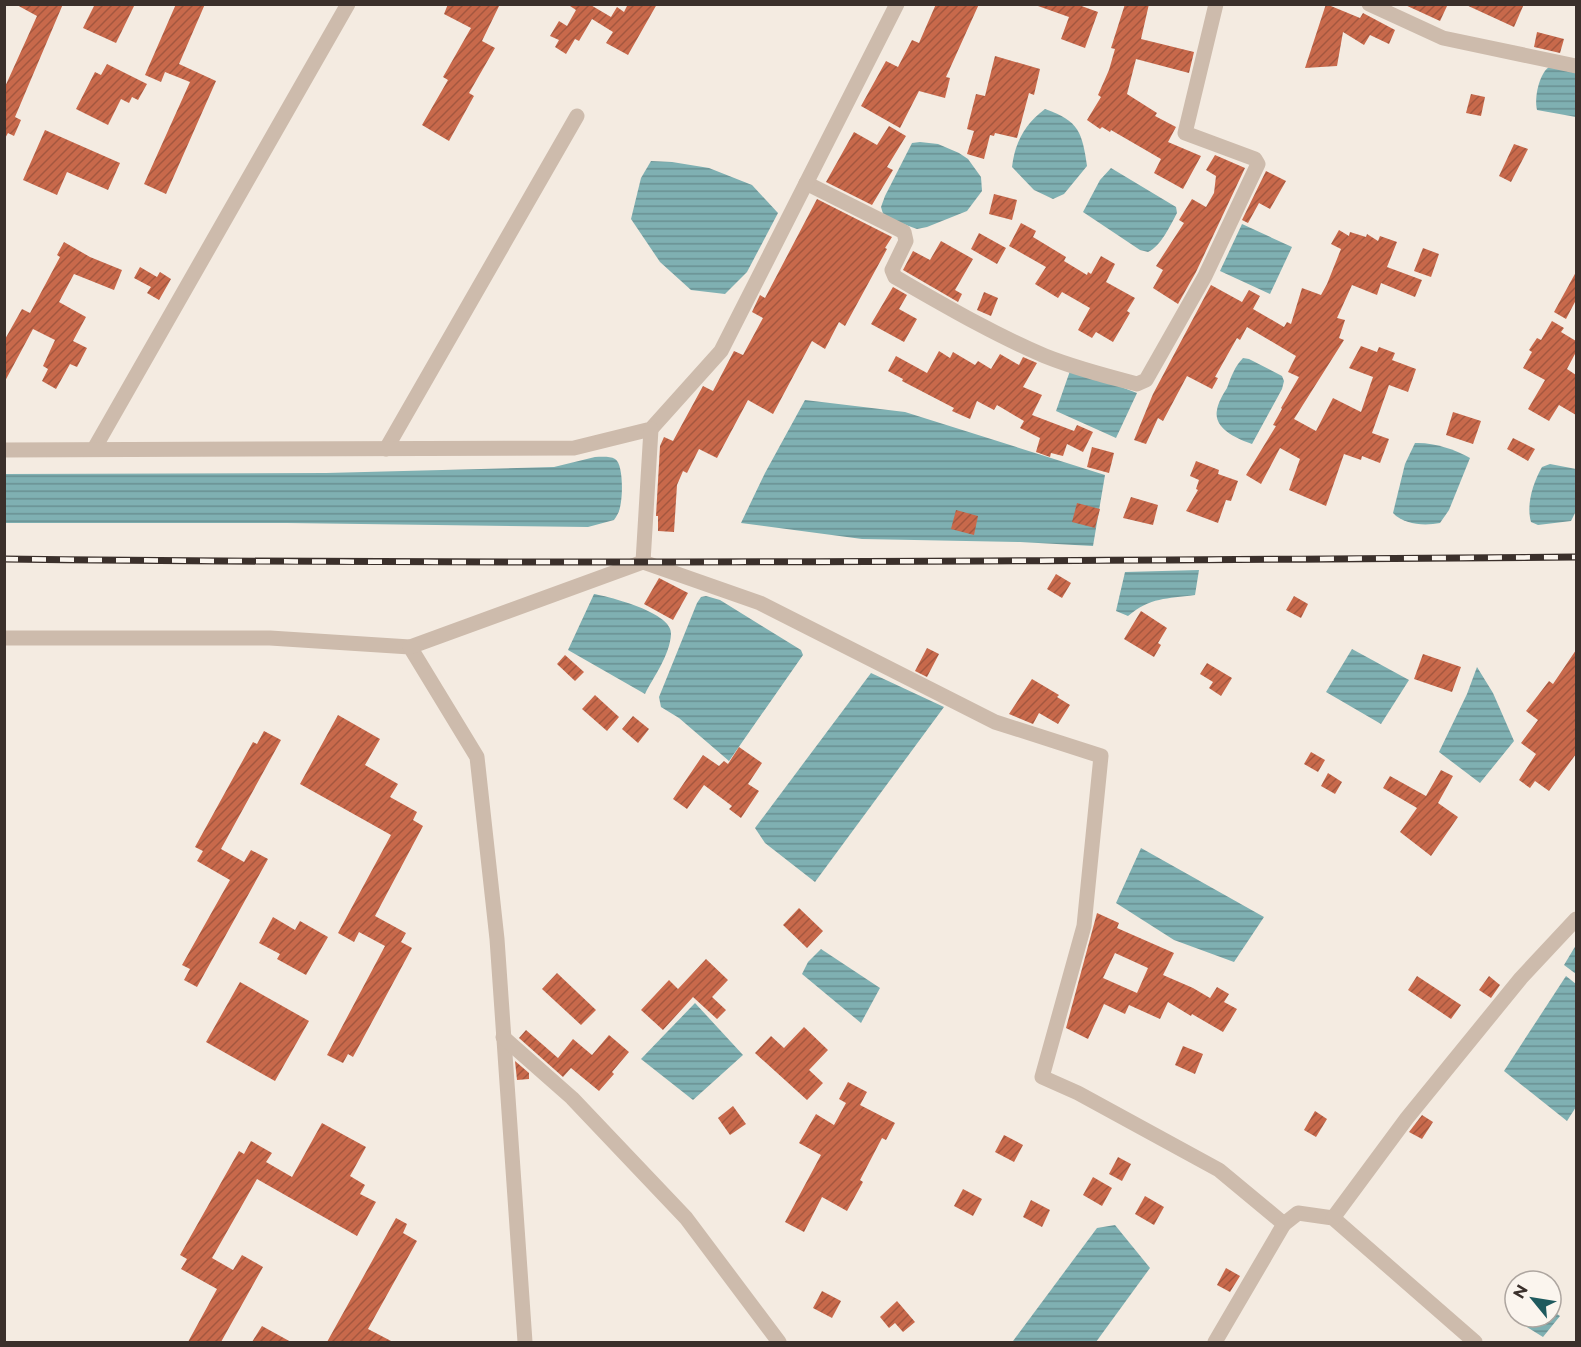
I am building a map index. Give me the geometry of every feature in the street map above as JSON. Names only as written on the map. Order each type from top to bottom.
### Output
[{"type":"street","points":[[94,449],[348,4]]},
{"type":"street","points":[[4,450],[574,448],[651,429],[721,351],[897,4]]},
{"type":"street","points":[[806,183],[904,232],[906,242],[892,270],[895,277],[961,314],[1046,356],[1096,373],[1137,384],[1142,383],[1146,380],[1184,314],[1258,164],[1255,159],[1187,136],[1185,133],[1216,4]]},
{"type":"street","points":[[1369,4],[1443,38],[1576,66]]},
{"type":"street","points":[[386,449],[577,116]]},
{"type":"street","points":[[643,562],[651,429]]},
{"type":"street","points":[[4,638],[270,638],[410,647],[643,562],[760,603],[995,722],[1101,756],[1084,926],[1042,1077],[1078,1092],[1219,1170],[1284,1224]]},
{"type":"street","points":[[410,647],[477,757],[497,939],[525,1342]]},
{"type":"street","points":[[1333,1218],[1414,1109],[1521,978],[1576,919]]},
{"type":"street","points":[[504,1036],[572,1098],[686,1218],[779,1342]]},
{"type":"street","points":[[1215,1342],[1284,1224],[1298,1213],[1333,1218],[1475,1342]]},
{"type":"water","points":[[1549,67],[1576,73],[1576,117],[1537,110],[1538,87],[1542,75]]},
{"type":"water","points":[[1045,109],[1065,118],[1077,129],[1083,144],[1087,166],[1064,194],[1053,199],[1034,190],[1012,167],[1022,134]]},
{"type":"water","points":[[912,143],[938,144],[968,159],[981,177],[982,191],[967,211],[917,229],[884,217],[881,207]]},
{"type":"water","points":[[651,161],[709,168],[752,185],[778,213],[747,272],[725,294],[691,290],[660,262],[631,219],[641,178]]},
{"type":"water","points":[[1111,168],[1176,207],[1177,213],[1165,235],[1148,252],[1140,250],[1083,212],[1100,180]]},
{"type":"water","points":[[1242,224],[1292,247],[1270,294],[1220,271]]},
{"type":"water","points":[[1243,358],[1282,376],[1284,381],[1282,389],[1252,444],[1228,432],[1219,423],[1217,417],[1220,402],[1235,368]]},
{"type":"water","points":[[1071,368],[1137,393],[1116,438],[1056,411]]},
{"type":"water","points":[[805,400],[905,412],[1105,475],[1093,546],[862,539],[741,523]]},
{"type":"water","points":[[1415,443],[1443,447],[1470,458],[1449,510],[1440,523],[1415,524],[1393,513],[1405,464]]},
{"type":"water","points":[[595,457],[611,457],[618,462],[622,483],[621,499],[619,512],[614,520],[588,527],[287,523],[5,523],[5,474],[326,473],[554,467]]},
{"type":"water","points":[[1550,464],[1576,469],[1576,511],[1571,521],[1538,525],[1531,522],[1529,508],[1531,494],[1542,467]]},
{"type":"water","points":[[1199,570],[1195,595],[1152,602],[1128,616],[1116,611],[1125,572]]},
{"type":"water","points":[[594,594],[640,607],[662,619],[669,626],[671,634],[668,650],[645,694],[568,650]]},
{"type":"water","points":[[701,597],[720,600],[801,650],[803,655],[729,761],[679,718],[661,707],[659,697],[697,603]]},
{"type":"water","points":[[1352,649],[1409,680],[1381,724],[1326,692]]},
{"type":"water","points":[[1477,667],[1493,693],[1514,741],[1480,783],[1439,752],[1467,694]]},
{"type":"water","points":[[871,673],[944,707],[815,882],[765,843],[755,828]]},
{"type":"water","points":[[1141,848],[1264,917],[1234,962],[1174,940],[1116,903]]},
{"type":"water","points":[[1576,945],[1576,974],[1564,965]]},
{"type":"water","points":[[821,949],[880,988],[861,1023],[802,974],[808,962]]},
{"type":"water","points":[[1566,976],[1576,984],[1576,1107],[1567,1121],[1504,1071]]},
{"type":"water","points":[[695,1003],[743,1055],[693,1100],[641,1059]]},
{"type":"water","points":[[1115,1225],[1150,1268],[1096,1342],[1014,1342],[1097,1228]]},
{"type":"water","points":[[1530,1329],[1549,1329],[1543,1337]]},
{"type":"building","points":[[15,4],[63,4],[15,117],[21,120],[14,136],[8,133],[4,140],[4,89],[37,16]]},
{"type":"building","points":[[95,4],[135,4],[116,43],[83,28]]},
{"type":"building","points":[[176,4],[205,4],[179,64],[216,81],[166,194],[144,184],[190,82],[165,72],[161,82],[145,75]]},
{"type":"building","points":[[448,4],[500,4],[482,41],[495,48],[469,93],[474,96],[449,141],[422,125],[448,80],[443,77],[471,28],[444,14]]},
{"type":"building","points":[[567,4],[589,4],[611,17],[617,7],[624,12],[628,4],[657,4],[628,55],[606,43],[613,32],[592,19],[579,41],[575,39],[566,54],[555,47],[559,40],[550,36],[559,21],[567,26],[576,10]]},
{"type":"building","points":[[936,4],[979,4],[946,77],[950,78],[945,98],[919,91],[900,128],[861,106],[886,61],[898,67],[912,40],[919,43]]},
{"type":"building","points":[[1038,4],[1076,4],[1098,12],[1085,48],[1061,39],[1069,17],[1038,6]]},
{"type":"building","points":[[1125,4],[1149,4],[1141,39],[1194,52],[1189,73],[1136,59],[1127,94],[1157,113],[1155,116],[1176,127],[1168,142],[1201,156],[1183,189],[1154,173],[1161,159],[1111,130],[1110,132],[1102,127],[1100,129],[1087,120],[1101,97],[1098,95],[1109,70],[1115,49],[1111,48]]},
{"type":"building","points":[[1326,4],[1360,18],[1363,13],[1395,30],[1389,44],[1370,35],[1364,45],[1343,32],[1337,66],[1305,68]]},
{"type":"building","points":[[1403,4],[1448,4],[1440,21]]},
{"type":"building","points":[[1464,4],[1524,4],[1514,27]]},
{"type":"building","points":[[1537,32],[1564,39],[1560,53],[1534,47]]},
{"type":"building","points":[[995,56],[1040,69],[1034,95],[1029,93],[1017,138],[995,133],[994,136],[990,135],[984,159],[967,154],[974,131],[967,129],[976,94],[985,96]]},
{"type":"building","points":[[107,64],[147,84],[138,100],[132,97],[129,103],[121,99],[108,125],[76,109],[95,72],[101,75]]},
{"type":"building","points":[[1471,94],[1485,97],[1481,116],[1466,113]]},
{"type":"building","points":[[889,126],[906,136],[887,167],[893,170],[872,205],[826,182],[854,132],[877,145]]},
{"type":"building","points":[[45,130],[120,163],[108,190],[67,172],[57,195],[23,180]]},
{"type":"building","points":[[1514,144],[1528,149],[1511,182],[1499,176]]},
{"type":"building","points":[[1215,155],[1245,168],[1196,272],[1178,304],[1153,288],[1163,270],[1156,266],[1184,223],[1179,220],[1192,199],[1206,207],[1214,193],[1216,176],[1206,170]]},
{"type":"building","points":[[1266,171],[1286,181],[1270,209],[1259,203],[1248,223],[1242,220]]},
{"type":"building","points":[[994,194],[1017,200],[1012,220],[989,214]]},
{"type":"building","points":[[817,199],[892,237],[885,248],[887,249],[845,326],[839,322],[825,349],[812,341],[773,414],[748,400],[717,458],[699,449],[687,473],[683,471],[677,485],[674,532],[658,531],[658,516],[656,516],[660,446],[664,437],[673,441],[703,386],[713,391],[734,351],[743,355],[763,318],[752,312],[760,295],[765,298]]},
{"type":"building","points":[[1021,223],[1036,231],[1033,237],[1066,257],[1064,261],[1087,275],[1088,272],[1091,274],[1101,256],[1115,264],[1106,282],[1135,298],[1127,311],[1130,313],[1113,342],[1096,332],[1092,338],[1078,330],[1090,308],[1062,292],[1058,298],[1035,284],[1046,267],[1009,246]]},
{"type":"building","points":[[1339,230],[1349,236],[1350,232],[1366,237],[1367,234],[1378,241],[1380,236],[1397,242],[1387,267],[1422,280],[1415,297],[1381,283],[1377,295],[1352,285],[1337,318],[1345,320],[1339,338],[1344,340],[1294,419],[1316,431],[1333,398],[1361,412],[1373,377],[1349,368],[1361,346],[1377,352],[1379,347],[1395,353],[1392,360],[1416,369],[1408,392],[1389,385],[1372,433],[1389,439],[1380,463],[1362,456],[1361,460],[1344,454],[1326,506],[1289,490],[1300,459],[1280,448],[1261,484],[1246,475],[1276,426],[1273,425],[1299,377],[1288,372],[1296,356],[1247,327],[1240,340],[1237,338],[1215,377],[1218,378],[1212,389],[1187,376],[1163,421],[1158,418],[1146,444],[1134,440],[1153,394],[1211,285],[1242,302],[1249,290],[1260,296],[1253,309],[1284,327],[1287,322],[1291,324],[1302,288],[1321,295],[1327,284],[1341,249],[1331,244]]},
{"type":"building","points":[[979,233],[1006,248],[997,264],[971,249]]},
{"type":"building","points":[[941,241],[973,259],[955,290],[962,294],[958,302],[903,270],[913,251],[930,260]]},
{"type":"building","points":[[64,242],[90,257],[122,270],[114,290],[74,274],[59,302],[86,317],[73,341],[87,348],[77,367],[70,364],[56,389],[42,381],[48,369],[43,366],[55,340],[33,329],[4,383],[4,341],[22,309],[30,313],[60,257],[57,255]]},
{"type":"building","points":[[1423,248],[1439,254],[1431,277],[1414,271]]},
{"type":"building","points":[[140,267],[157,277],[160,272],[171,279],[159,300],[147,293],[151,287],[134,278]]},
{"type":"building","points":[[1576,272],[1576,300],[1566,319],[1554,312]]},
{"type":"building","points":[[893,287],[907,295],[899,309],[917,319],[904,342],[871,324]]},
{"type":"building","points":[[984,292],[998,298],[991,316],[977,310]]},
{"type":"building","points":[[1552,321],[1564,328],[1561,332],[1576,341],[1576,352],[1567,369],[1576,375],[1576,415],[1559,405],[1549,421],[1528,409],[1545,380],[1523,368],[1532,352],[1529,350],[1537,338],[1541,340]]},
{"type":"building","points":[[939,351],[950,358],[953,352],[975,365],[978,361],[991,369],[1000,354],[1019,365],[1023,357],[1037,363],[1023,387],[1042,395],[1032,415],[1074,431],[1077,425],[1093,432],[1083,452],[1067,444],[1063,456],[1051,453],[1050,457],[1036,452],[1040,438],[1020,428],[1024,421],[997,405],[994,410],[977,401],[970,419],[952,411],[954,408],[902,381],[903,379],[888,371],[896,356],[927,373]]},
{"type":"building","points":[[1453,412],[1481,421],[1473,444],[1446,435]]},
{"type":"building","points":[[1513,438],[1535,449],[1528,461],[1507,449]]},
{"type":"building","points":[[1092,447],[1114,453],[1109,473],[1087,467]]},
{"type":"building","points":[[1196,461],[1219,470],[1218,474],[1238,481],[1231,501],[1226,500],[1218,523],[1186,511],[1198,490],[1196,489],[1199,480],[1190,476]]},
{"type":"building","points":[[1131,497],[1158,505],[1153,525],[1123,518]]},
{"type":"building","points":[[1077,503],[1100,509],[1095,528],[1072,522]]},
{"type":"building","points":[[956,510],[978,516],[974,535],[951,529]]},
{"type":"building","points":[[1056,574],[1071,583],[1062,598],[1047,589]]},
{"type":"building","points":[[659,578],[688,593],[673,620],[644,604]]},
{"type":"building","points":[[1294,596],[1308,604],[1301,618],[1286,610]]},
{"type":"building","points":[[1141,611],[1167,628],[1158,643],[1161,645],[1154,657],[1124,639]]},
{"type":"building","points":[[927,648],[939,654],[927,677],[915,671]]},
{"type":"building","points":[[1576,650],[1576,754],[1549,791],[1535,781],[1530,788],[1519,780],[1536,754],[1521,743],[1538,720],[1526,711],[1549,681],[1553,684]]},
{"type":"building","points":[[1423,654],[1461,667],[1452,692],[1414,679]]},
{"type":"building","points":[[565,655],[584,672],[575,681],[557,664]]},
{"type":"building","points":[[1207,663],[1232,678],[1221,696],[1209,688],[1213,682],[1200,674]]},
{"type":"building","points":[[1032,679],[1059,695],[1057,697],[1070,705],[1058,724],[1039,713],[1033,724],[1009,714]]},
{"type":"building","points":[[595,695],[619,717],[607,731],[582,709]]},
{"type":"building","points":[[338,715],[380,739],[365,765],[398,784],[390,797],[417,812],[413,820],[423,826],[375,916],[406,933],[401,942],[412,948],[353,1057],[348,1054],[343,1063],[327,1055],[385,946],[359,932],[354,942],[338,933],[391,835],[300,784]]},
{"type":"building","points":[[633,716],[649,729],[638,743],[622,729]]},
{"type":"building","points":[[264,731],[281,740],[221,849],[244,862],[251,850],[268,859],[197,987],[184,980],[190,969],[182,965],[230,880],[197,861],[203,851],[195,847],[253,742],[257,744]]},
{"type":"building","points":[[739,747],[762,763],[748,784],[759,791],[741,818],[729,809],[732,806],[704,785],[687,809],[673,799],[703,755],[719,766],[724,761],[728,764]]},
{"type":"building","points":[[1311,752],[1325,760],[1318,772],[1304,764]]},
{"type":"building","points":[[1441,770],[1453,776],[1438,803],[1458,817],[1431,856],[1400,832],[1417,808],[1383,788],[1390,776],[1426,796]]},
{"type":"building","points":[[1328,773],[1342,782],[1335,794],[1321,786]]},
{"type":"building","points":[[799,908],[823,931],[807,948],[783,925]]},
{"type":"building","points":[[1097,913],[1119,923],[1117,928],[1174,953],[1163,975],[1210,998],[1217,987],[1229,994],[1224,1002],[1237,1009],[1223,1032],[1168,1002],[1160,1019],[1129,1005],[1125,1014],[1104,1004],[1088,1039],[1066,1028]],"holes":[[[1115,953],[1148,968],[1137,993],[1103,978]]]},
{"type":"building","points":[[273,917],[295,930],[300,921],[328,937],[306,975],[277,959],[280,954],[259,943]]},
{"type":"building","points":[[706,959],[728,980],[712,997],[726,1010],[717,1019],[693,997],[663,1030],[641,1010],[669,980],[678,989]]},
{"type":"building","points":[[557,973],[596,1010],[581,1025],[542,989]]},
{"type":"building","points":[[1417,976],[1461,1005],[1451,1019],[1408,990]]},
{"type":"building","points":[[1489,976],[1500,985],[1491,998],[1479,990]]},
{"type":"building","points":[[240,982],[309,1021],[275,1081],[206,1042]]},
{"type":"building","points":[[804,1027],[828,1050],[809,1070],[823,1083],[807,1100],[755,1053],[771,1036],[784,1048]]},
{"type":"building","points":[[526,1030],[558,1058],[573,1039],[592,1055],[609,1035],[629,1052],[599,1091],[571,1068],[563,1077],[519,1038]]},
{"type":"building","points":[[1183,1046],[1203,1054],[1195,1074],[1175,1065]]},
{"type":"building","points":[[515,1061],[529,1073],[529,1079],[517,1080]]},
{"type":"building","points":[[848,1082],[867,1092],[860,1105],[895,1123],[886,1140],[882,1138],[860,1180],[863,1182],[847,1211],[822,1197],[804,1232],[785,1222],[821,1155],[799,1143],[816,1114],[834,1125],[846,1103],[839,1099]]},
{"type":"building","points":[[733,1106],[746,1124],[730,1135],[718,1118]]},
{"type":"building","points":[[1315,1111],[1327,1119],[1316,1137],[1304,1130]]},
{"type":"building","points":[[1422,1115],[1433,1122],[1422,1139],[1409,1132]]},
{"type":"building","points":[[322,1123],[366,1147],[350,1176],[365,1185],[360,1194],[376,1202],[357,1236],[257,1179],[212,1258],[233,1270],[242,1255],[263,1267],[221,1342],[188,1342],[217,1289],[181,1269],[187,1259],[180,1255],[239,1151],[244,1154],[251,1141],[272,1153],[266,1162],[292,1177]]},
{"type":"building","points":[[1004,1135],[1023,1145],[1014,1162],[995,1152]]},
{"type":"building","points":[[1118,1157],[1131,1164],[1122,1181],[1109,1174]]},
{"type":"building","points":[[1093,1177],[1112,1188],[1102,1206],[1083,1195]]},
{"type":"building","points":[[963,1189],[982,1199],[973,1216],[954,1206]]},
{"type":"building","points":[[1145,1196],[1164,1207],[1154,1225],[1135,1214]]},
{"type":"building","points":[[1031,1200],[1050,1210],[1042,1227],[1023,1217]]},
{"type":"building","points":[[396,1218],[407,1224],[403,1233],[417,1241],[368,1329],[393,1342],[327,1342]]},
{"type":"building","points":[[1226,1268],[1240,1276],[1230,1292],[1217,1285]]},
{"type":"building","points":[[822,1291],[841,1301],[832,1318],[813,1308]]},
{"type":"building","points":[[897,1301],[915,1322],[903,1332],[895,1323],[889,1328],[880,1317]]},
{"type":"building","points":[[262,1326],[291,1342],[252,1342]]},
{"type":"railway","points":[[4,559],[594,562],[1576,557]]}]
